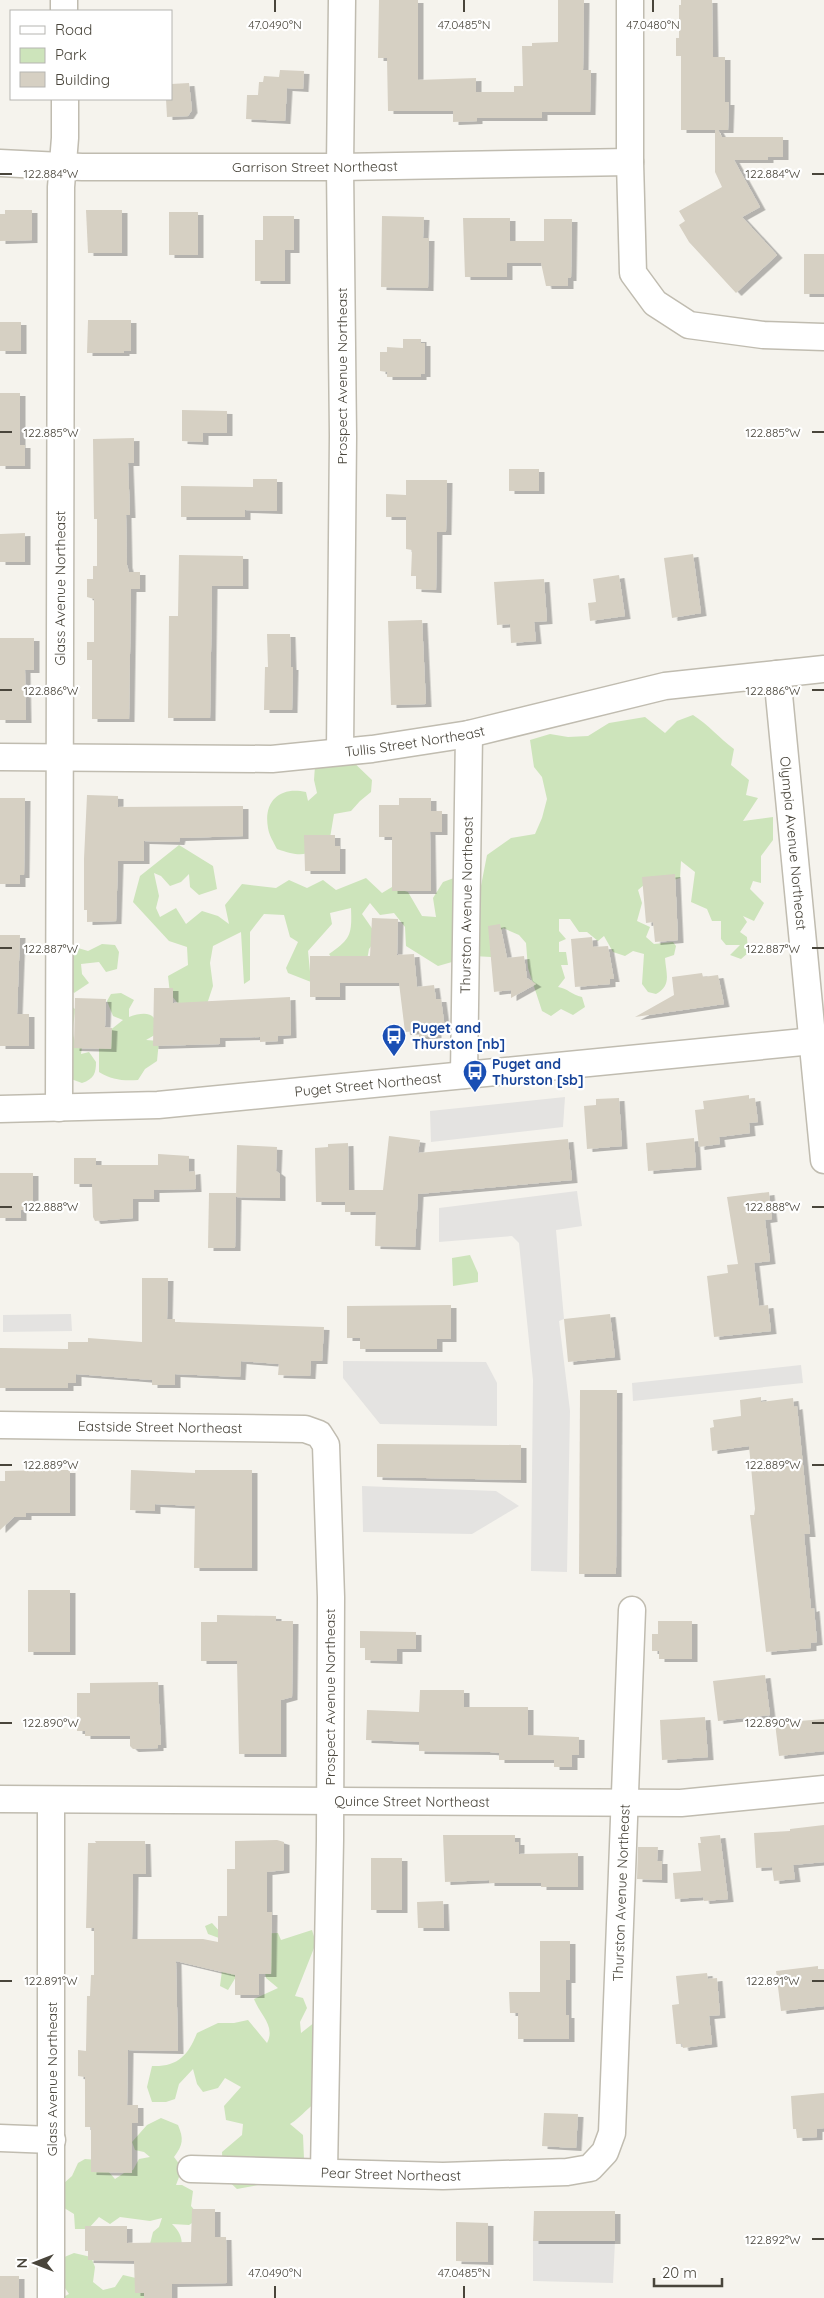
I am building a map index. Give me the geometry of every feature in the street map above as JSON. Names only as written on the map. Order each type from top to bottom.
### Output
[{"type":"street","name":"Prospect Avenue Northeast","points":[[340,751],[343,436],[340,166],[342,0]]},
{"type":"street","points":[[630,0],[630,162],[633,273],[655,303],[688,324],[763,335],[824,337]]},
{"type":"street","name":"Glass Avenue Northeast","points":[[59,1108],[59,758],[62,165],[65,138],[64,100]]},
{"type":"street","name":"Garrison Street Northeast","points":[[0,163],[82,167],[630,162]]},
{"type":"street","name":"Tullis Street Northeast","points":[[0,757],[272,759],[372,749],[469,734],[665,686],[824,669]]},
{"type":"street","name":"Olympia Avenue Northeast","points":[[777,674],[818,1041],[824,1160]]},
{"type":"street","name":"Thurston Avenue Northeast","points":[[464,1076],[469,734]]},
{"type":"street","name":"Puget Street Northeast","points":[[0,1109],[158,1105],[818,1041]]},
{"type":"street","name":"Eastside Street Northeast","points":[[0,1426],[305,1429],[319,1434]]},
{"type":"street","name":"Prospect Avenue Northeast","points":[[319,1434],[326,1445],[328,1459],[330,1802],[324,2172]]},
{"type":"street","name":"Thurston Avenue Northeast","points":[[590,2168],[606,2152],[612,2133],[632,1610]]},
{"type":"street","name":"Quince Street Northeast","points":[[0,1799],[681,1803],[824,1789]]},
{"type":"street","name":"Glass Avenue Northeast","points":[[51,2298],[52,1800]]},
{"type":"street","points":[[0,2138],[52,2140]]},
{"type":"street","name":"Pear Street Northeast","points":[[191,2169],[443,2176],[567,2172],[590,2168]]},
{"type":"green space","points":[[693,715],[734,749],[731,765],[749,780],[746,795],[758,798],[743,821],[773,817],[773,840],[761,856],[761,883],[753,881],[750,889],[764,903],[754,921],[743,916],[747,922],[740,932],[747,937],[748,953],[741,959],[730,955],[740,945],[726,945],[721,939],[721,921],[712,921],[707,909],[691,902],[695,872],[681,861],[680,878],[664,883],[651,879],[638,890],[642,903],[637,921],[650,927],[646,937],[654,944],[673,942],[676,946],[674,955],[665,958],[666,983],[661,991],[656,994],[648,992],[642,984],[644,954],[633,951],[625,956],[613,952],[604,936],[598,941],[587,932],[579,932],[570,919],[559,919],[559,931],[566,939],[559,942],[559,952],[566,952],[568,965],[561,965],[565,978],[558,987],[582,997],[585,1007],[573,1015],[561,1009],[551,1016],[542,1011],[528,968],[526,943],[519,935],[503,928],[493,942],[491,957],[473,956],[438,966],[406,946],[405,927],[394,913],[380,915],[370,903],[362,914],[378,937],[369,949],[365,971],[344,975],[329,954],[342,944],[349,935],[351,908],[330,913],[332,924],[308,951],[311,982],[288,973],[286,968],[298,942],[290,937],[284,915],[264,914],[250,932],[250,980],[244,984],[241,932],[213,946],[210,963],[213,986],[206,1007],[182,1008],[170,994],[168,976],[188,965],[187,947],[169,941],[133,902],[140,876],[179,845],[213,866],[217,889],[199,895],[190,887],[189,874],[181,882],[170,886],[161,876],[154,873],[159,896],[156,908],[160,917],[176,908],[186,924],[202,911],[218,916],[229,924],[225,905],[242,884],[276,888],[289,880],[307,888],[323,880],[336,890],[366,878],[382,893],[392,887],[408,892],[422,916],[436,917],[433,898],[443,882],[462,875],[480,891],[487,855],[511,838],[535,834],[547,799],[542,777],[534,767],[530,740],[550,734],[568,737],[588,736],[609,723],[645,717],[665,733],[677,721]]},
{"type":"green space","points":[[348,757],[372,780],[371,792],[351,811],[334,814],[330,838],[316,849],[305,854],[294,854],[277,849],[268,828],[267,818],[271,803],[282,793],[289,791],[306,792],[308,801],[317,793],[314,780],[315,766]]},
{"type":"green space","points":[[102,944],[115,945],[119,952],[117,969],[106,972],[99,962],[81,964],[82,974],[89,983],[74,993],[67,984],[67,953],[78,948],[88,951]]},
{"type":"green space","points":[[121,993],[134,1000],[129,1009],[129,1017],[141,1014],[150,1015],[156,1021],[157,1026],[158,1033],[146,1040],[159,1041],[157,1061],[145,1069],[138,1080],[108,1077],[99,1072],[99,1039],[123,1020],[113,1016],[107,1001],[111,994]]},
{"type":"green space","points":[[71,1006],[75,1009],[73,1035],[77,1044],[82,1047],[81,1054],[89,1052],[96,1062],[94,1075],[82,1083],[71,1079]]},
{"type":"green space","points":[[470,1255],[478,1273],[478,1282],[453,1286],[452,1258]]},
{"type":"green space","points":[[212,1923],[223,1935],[278,1933],[281,1940],[312,1930],[316,1943],[295,1996],[303,1998],[307,2008],[300,2022],[301,2033],[315,2022],[322,2099],[313,2104],[290,2124],[303,2135],[304,2159],[296,2166],[262,2162],[258,2185],[237,2189],[223,2176],[222,2152],[242,2135],[243,2124],[226,2120],[224,2106],[241,2087],[225,2078],[218,2088],[203,2092],[197,2084],[193,2069],[179,2084],[175,2099],[166,2102],[152,2102],[147,2087],[152,2066],[161,2066],[175,2062],[190,2048],[197,2033],[218,2023],[234,2023],[248,2020],[267,2043],[270,2031],[254,1999],[278,1988],[266,1978],[264,1967],[239,1972],[228,1990],[220,1986],[224,1955],[219,1938],[208,1934],[205,1926]]},
{"type":"green space","points":[[161,2118],[178,2125],[181,2134],[182,2142],[174,2157],[180,2165],[176,2185],[182,2185],[193,2191],[191,2206],[196,2212],[195,2221],[189,2225],[172,2224],[180,2234],[182,2247],[149,2248],[153,2232],[159,2227],[162,2218],[150,2221],[120,2217],[110,2224],[99,2217],[88,2229],[75,2229],[74,2214],[56,2203],[55,2191],[72,2176],[78,2163],[85,2159],[98,2160],[115,2179],[133,2170],[139,2159],[150,2157],[144,2152],[135,2150],[132,2142],[147,2125]]},
{"type":"green space","points":[[74,2253],[91,2257],[95,2267],[93,2282],[103,2290],[115,2287],[123,2275],[140,2279],[148,2298],[61,2298],[69,2294],[57,2276],[62,2258]]},
{"type":"shaded area","points":[[565,1097],[563,1127],[431,1142],[430,1111]]},
{"type":"shaded area","points":[[577,1191],[582,1226],[556,1230],[564,1319],[559,1321],[570,1411],[567,1572],[531,1571],[533,1380],[519,1243],[512,1236],[439,1242],[439,1208]]},
{"type":"shaded area","points":[[71,1314],[72,1331],[3,1332],[3,1315]]},
{"type":"shaded area","points":[[343,1361],[486,1362],[497,1383],[497,1426],[380,1424],[343,1378]]},
{"type":"shaded area","points":[[801,1365],[803,1383],[633,1401],[632,1383]]},
{"type":"shaded area","points":[[362,1486],[496,1491],[519,1506],[472,1534],[363,1532]]},
{"type":"shaded area","points":[[533,2241],[615,2241],[613,2283],[533,2281]]},
{"type":"building","points":[[379,0],[418,0],[418,80],[476,78],[476,92],[514,92],[514,86],[523,86],[522,46],[532,46],[532,43],[558,42],[558,0],[584,0],[583,70],[591,70],[590,112],[542,112],[542,118],[477,118],[477,121],[453,122],[453,111],[388,111],[387,58],[378,58]]},
{"type":"building","points":[[681,0],[712,0],[713,57],[725,57],[725,102],[729,102],[728,130],[718,130],[722,137],[783,137],[783,157],[768,157],[768,160],[734,160],[760,207],[742,217],[777,255],[736,293],[689,242],[679,225],[685,221],[679,211],[722,187],[715,172],[715,130],[681,130],[681,56],[676,56],[676,38],[679,38],[679,5],[681,5]]},
{"type":"building","points":[[280,70],[304,71],[303,89],[287,88],[285,121],[246,119],[247,95],[258,95],[259,82],[263,82],[264,76],[279,77]]},
{"type":"building","points":[[189,83],[192,110],[188,116],[167,117],[166,100],[172,100],[172,84]]},
{"type":"building","points":[[5,210],[32,210],[32,240],[0,241],[0,214],[5,214]]},
{"type":"building","points":[[86,210],[122,210],[122,253],[88,253]]},
{"type":"building","points":[[169,212],[198,212],[198,255],[169,255]]},
{"type":"building","points":[[263,216],[294,216],[294,250],[285,250],[285,281],[255,281],[255,240],[263,240]]},
{"type":"building","points":[[382,216],[424,217],[423,238],[429,238],[428,288],[381,287]]},
{"type":"building","points":[[463,218],[510,218],[510,241],[544,241],[544,219],[572,219],[571,278],[568,278],[568,286],[546,286],[541,263],[507,263],[507,277],[465,277]]},
{"type":"building","points":[[804,254],[824,254],[824,294],[804,294]]},
{"type":"building","points":[[88,320],[131,320],[131,351],[124,351],[124,353],[87,353]]},
{"type":"building","points":[[0,322],[21,322],[21,351],[0,351]]},
{"type":"building","points":[[403,339],[421,339],[421,343],[425,343],[425,374],[421,374],[421,377],[387,377],[387,372],[380,371],[380,352],[387,352],[387,347],[403,348]]},
{"type":"building","points":[[0,393],[20,393],[20,445],[25,445],[25,466],[0,466]]},
{"type":"building","points":[[182,410],[227,411],[227,433],[203,433],[203,442],[182,441]]},
{"type":"building","points":[[134,438],[134,463],[128,463],[130,515],[126,515],[127,565],[129,572],[140,572],[140,589],[131,589],[129,719],[92,719],[92,660],[87,660],[87,642],[94,642],[94,599],[87,597],[87,579],[93,579],[93,566],[97,566],[97,519],[94,519],[93,439]]},
{"type":"building","points":[[509,469],[539,469],[539,491],[509,491]]},
{"type":"building","points":[[253,479],[277,479],[277,511],[245,510],[245,517],[181,517],[181,486],[253,487]]},
{"type":"building","points":[[406,480],[447,480],[446,532],[437,532],[436,590],[416,589],[416,576],[411,576],[412,550],[406,549],[406,517],[386,517],[386,494],[406,495]]},
{"type":"building","points":[[25,533],[25,562],[0,562],[0,534]]},
{"type":"building","points":[[693,554],[701,613],[672,618],[664,558]]},
{"type":"building","points":[[179,555],[243,556],[243,586],[212,586],[210,718],[168,718],[169,616],[178,616]]},
{"type":"building","points":[[619,575],[625,616],[590,621],[588,603],[596,602],[593,579]]},
{"type":"building","points":[[544,579],[547,621],[534,622],[536,641],[511,643],[510,624],[497,625],[494,582]]},
{"type":"building","points":[[422,620],[426,704],[391,705],[388,621]]},
{"type":"building","points":[[267,634],[290,634],[291,667],[293,667],[292,710],[264,710],[265,667],[268,667]]},
{"type":"building","points":[[0,638],[34,638],[34,670],[25,670],[26,720],[0,720]]},
{"type":"building","points":[[87,795],[118,796],[118,807],[243,806],[243,836],[180,838],[179,842],[144,841],[144,861],[118,861],[116,921],[87,922],[87,910],[84,910],[84,859]]},
{"type":"building","points":[[0,798],[25,798],[24,875],[20,875],[20,884],[0,884]]},
{"type":"building","points":[[399,798],[431,798],[431,811],[442,811],[442,832],[430,832],[431,891],[392,891],[392,837],[379,837],[379,805],[399,805]]},
{"type":"building","points":[[304,835],[335,835],[335,846],[340,846],[340,871],[305,871]]},
{"type":"building","points":[[675,874],[678,940],[655,942],[653,922],[646,923],[642,877]]},
{"type":"building","points":[[372,918],[398,919],[397,955],[414,954],[417,987],[434,985],[436,999],[441,999],[445,1029],[436,1030],[436,1035],[419,1037],[419,1031],[405,1032],[399,983],[340,983],[340,997],[310,997],[310,956],[370,956]]},
{"type":"building","points":[[500,924],[507,958],[524,956],[527,978],[536,984],[511,998],[511,990],[494,992],[488,926]]},
{"type":"building","points":[[0,935],[20,935],[17,1014],[29,1014],[29,1046],[0,1046]]},
{"type":"building","points":[[592,937],[593,947],[608,946],[614,979],[610,979],[610,984],[575,987],[571,939]]},
{"type":"building","points":[[702,973],[703,977],[718,975],[724,1004],[635,1017],[674,995],[672,977]]},
{"type":"building","points":[[154,988],[173,988],[173,1003],[290,997],[291,1035],[278,1036],[278,1041],[260,1042],[260,1037],[220,1038],[220,1044],[153,1046]]},
{"type":"building","points":[[75,998],[106,999],[105,1027],[112,1028],[111,1049],[74,1048]]},
{"type":"building","points":[[749,1095],[749,1099],[755,1098],[758,1122],[749,1123],[750,1133],[719,1137],[720,1144],[699,1147],[695,1110],[704,1109],[703,1101]]},
{"type":"building","points":[[619,1098],[622,1146],[587,1149],[584,1106],[596,1105],[596,1099]]},
{"type":"building","points":[[389,1136],[420,1140],[418,1153],[568,1139],[572,1180],[418,1194],[415,1247],[375,1246],[376,1212],[345,1212],[345,1202],[316,1202],[315,1148],[328,1147],[328,1144],[348,1143],[349,1190],[383,1190]]},
{"type":"building","points":[[694,1138],[696,1167],[648,1171],[646,1143]]},
{"type":"building","points":[[237,1145],[277,1147],[276,1171],[280,1174],[280,1198],[236,1197]]},
{"type":"building","points":[[158,1154],[189,1156],[189,1172],[195,1171],[196,1189],[154,1190],[154,1199],[133,1199],[133,1218],[95,1221],[93,1217],[92,1184],[74,1184],[74,1158],[96,1158],[96,1165],[158,1165]]},
{"type":"building","points":[[0,1173],[33,1173],[33,1210],[21,1210],[21,1218],[0,1218]]},
{"type":"building","points":[[769,1192],[772,1219],[765,1220],[770,1261],[754,1263],[759,1306],[768,1305],[771,1331],[714,1337],[707,1276],[728,1273],[727,1265],[738,1264],[727,1197]]},
{"type":"building","points":[[209,1193],[236,1193],[235,1248],[208,1248]]},
{"type":"building","points":[[142,1278],[168,1278],[167,1319],[175,1319],[175,1322],[324,1327],[322,1361],[311,1361],[310,1376],[278,1375],[279,1364],[241,1361],[240,1377],[175,1374],[175,1385],[152,1385],[152,1380],[76,1374],[76,1383],[68,1383],[68,1388],[0,1388],[0,1348],[68,1349],[68,1342],[88,1342],[88,1338],[142,1342]]},
{"type":"building","points":[[451,1305],[451,1339],[437,1339],[437,1349],[360,1349],[360,1338],[347,1338],[347,1306]]},
{"type":"building","points":[[610,1314],[615,1357],[568,1362],[564,1319]]},
{"type":"building","points":[[580,1390],[617,1390],[616,1574],[579,1574]]},
{"type":"building","points":[[761,1397],[761,1402],[793,1398],[794,1407],[797,1406],[810,1534],[804,1534],[811,1609],[814,1608],[817,1642],[811,1643],[811,1648],[766,1652],[750,1515],[754,1515],[755,1509],[749,1446],[712,1451],[710,1428],[714,1427],[713,1420],[741,1416],[740,1400]]},
{"type":"building","points":[[377,1444],[521,1445],[521,1480],[377,1477]]},
{"type":"building","points":[[70,1470],[70,1513],[26,1513],[26,1517],[14,1517],[0,1530],[0,1481],[5,1481],[5,1471]]},
{"type":"building","points":[[131,1470],[195,1473],[195,1470],[252,1470],[252,1568],[194,1568],[195,1506],[155,1504],[155,1511],[130,1510]]},
{"type":"building","points":[[28,1590],[70,1590],[70,1652],[28,1652]]},
{"type":"building","points":[[217,1615],[276,1616],[276,1621],[293,1621],[292,1697],[281,1700],[281,1754],[239,1754],[237,1661],[201,1661],[201,1622],[217,1622]]},
{"type":"building","points":[[658,1621],[692,1621],[692,1659],[659,1659],[659,1651],[652,1651],[652,1634],[658,1634]]},
{"type":"building","points":[[360,1631],[416,1632],[416,1649],[397,1649],[397,1661],[365,1660],[365,1648],[360,1648]]},
{"type":"building","points":[[765,1675],[770,1715],[718,1721],[713,1681]]},
{"type":"building","points":[[158,1682],[161,1745],[158,1745],[158,1748],[133,1749],[130,1746],[130,1736],[85,1736],[85,1731],[77,1731],[77,1693],[90,1693],[90,1683]]},
{"type":"building","points":[[420,1690],[464,1690],[464,1707],[528,1707],[528,1735],[579,1737],[579,1755],[572,1755],[572,1767],[554,1767],[554,1760],[499,1760],[499,1753],[419,1751],[419,1742],[366,1740],[367,1710],[419,1712]]},
{"type":"building","points":[[705,1717],[708,1757],[662,1760],[660,1720]]},
{"type":"building","points":[[824,1719],[824,1751],[779,1756],[775,1723]]},
{"type":"building","points":[[824,1825],[824,1862],[793,1865],[795,1879],[774,1881],[772,1867],[756,1868],[754,1833],[790,1831],[790,1829]]},
{"type":"building","points":[[443,1835],[515,1835],[515,1842],[519,1842],[519,1854],[578,1853],[578,1887],[541,1887],[541,1883],[489,1883],[489,1880],[445,1882]]},
{"type":"building","points":[[720,1835],[728,1899],[704,1901],[703,1897],[675,1899],[673,1873],[701,1871],[698,1843],[701,1843],[700,1837]]},
{"type":"building","points":[[277,1840],[284,1842],[284,1870],[267,1872],[267,1912],[272,1912],[271,1974],[259,1974],[259,1995],[235,1995],[235,1975],[176,1961],[178,2051],[128,2050],[127,2105],[138,2105],[138,2123],[132,2123],[132,2173],[91,2172],[91,2127],[85,2127],[85,2077],[78,2076],[78,2050],[86,2051],[87,1996],[90,1996],[91,1975],[94,1975],[94,1928],[86,1928],[88,1843],[96,1843],[95,1841],[145,1841],[146,1874],[133,1874],[132,1939],[203,1939],[218,1942],[218,1916],[227,1916],[227,1869],[235,1869],[235,1841]]},
{"type":"building","points":[[638,1847],[658,1847],[657,1861],[662,1861],[662,1880],[637,1879]]},
{"type":"building","points":[[371,1858],[402,1858],[402,1910],[371,1910]]},
{"type":"building","points":[[443,1901],[444,1928],[418,1928],[417,1902]]},
{"type":"building","points":[[540,1941],[570,1941],[570,1980],[566,1980],[566,2015],[569,2015],[569,2039],[518,2039],[518,2013],[510,2013],[509,1992],[540,1992]]},
{"type":"building","points":[[818,1966],[818,1969],[824,1969],[824,2006],[781,2011],[776,1971]]},
{"type":"building","points":[[707,1973],[708,1979],[717,1978],[720,2015],[709,2016],[712,2044],[683,2048],[682,2044],[676,2044],[672,2005],[679,2004],[676,1976]]},
{"type":"building","points":[[824,2093],[824,2128],[817,2129],[817,2137],[797,2138],[796,2129],[793,2129],[791,2096]]},
{"type":"building","points":[[544,2113],[578,2114],[576,2148],[542,2146]]},
{"type":"building","points":[[192,2209],[215,2209],[215,2237],[226,2237],[227,2283],[172,2284],[172,2298],[144,2298],[144,2293],[135,2293],[134,2261],[88,2260],[88,2251],[85,2251],[85,2226],[127,2226],[127,2243],[191,2242]]},
{"type":"building","points":[[534,2211],[615,2211],[615,2241],[533,2241]]},
{"type":"building","points":[[456,2222],[488,2223],[488,2262],[456,2261]]},
{"type":"building","points":[[0,2276],[19,2276],[19,2298],[0,2298]]},
{"type":"place","name":"Puget and Thurston [nb]","points":[[394,1057]]},
{"type":"place","name":"Puget and Thurston [sb]","points":[[475,1093]]}]
